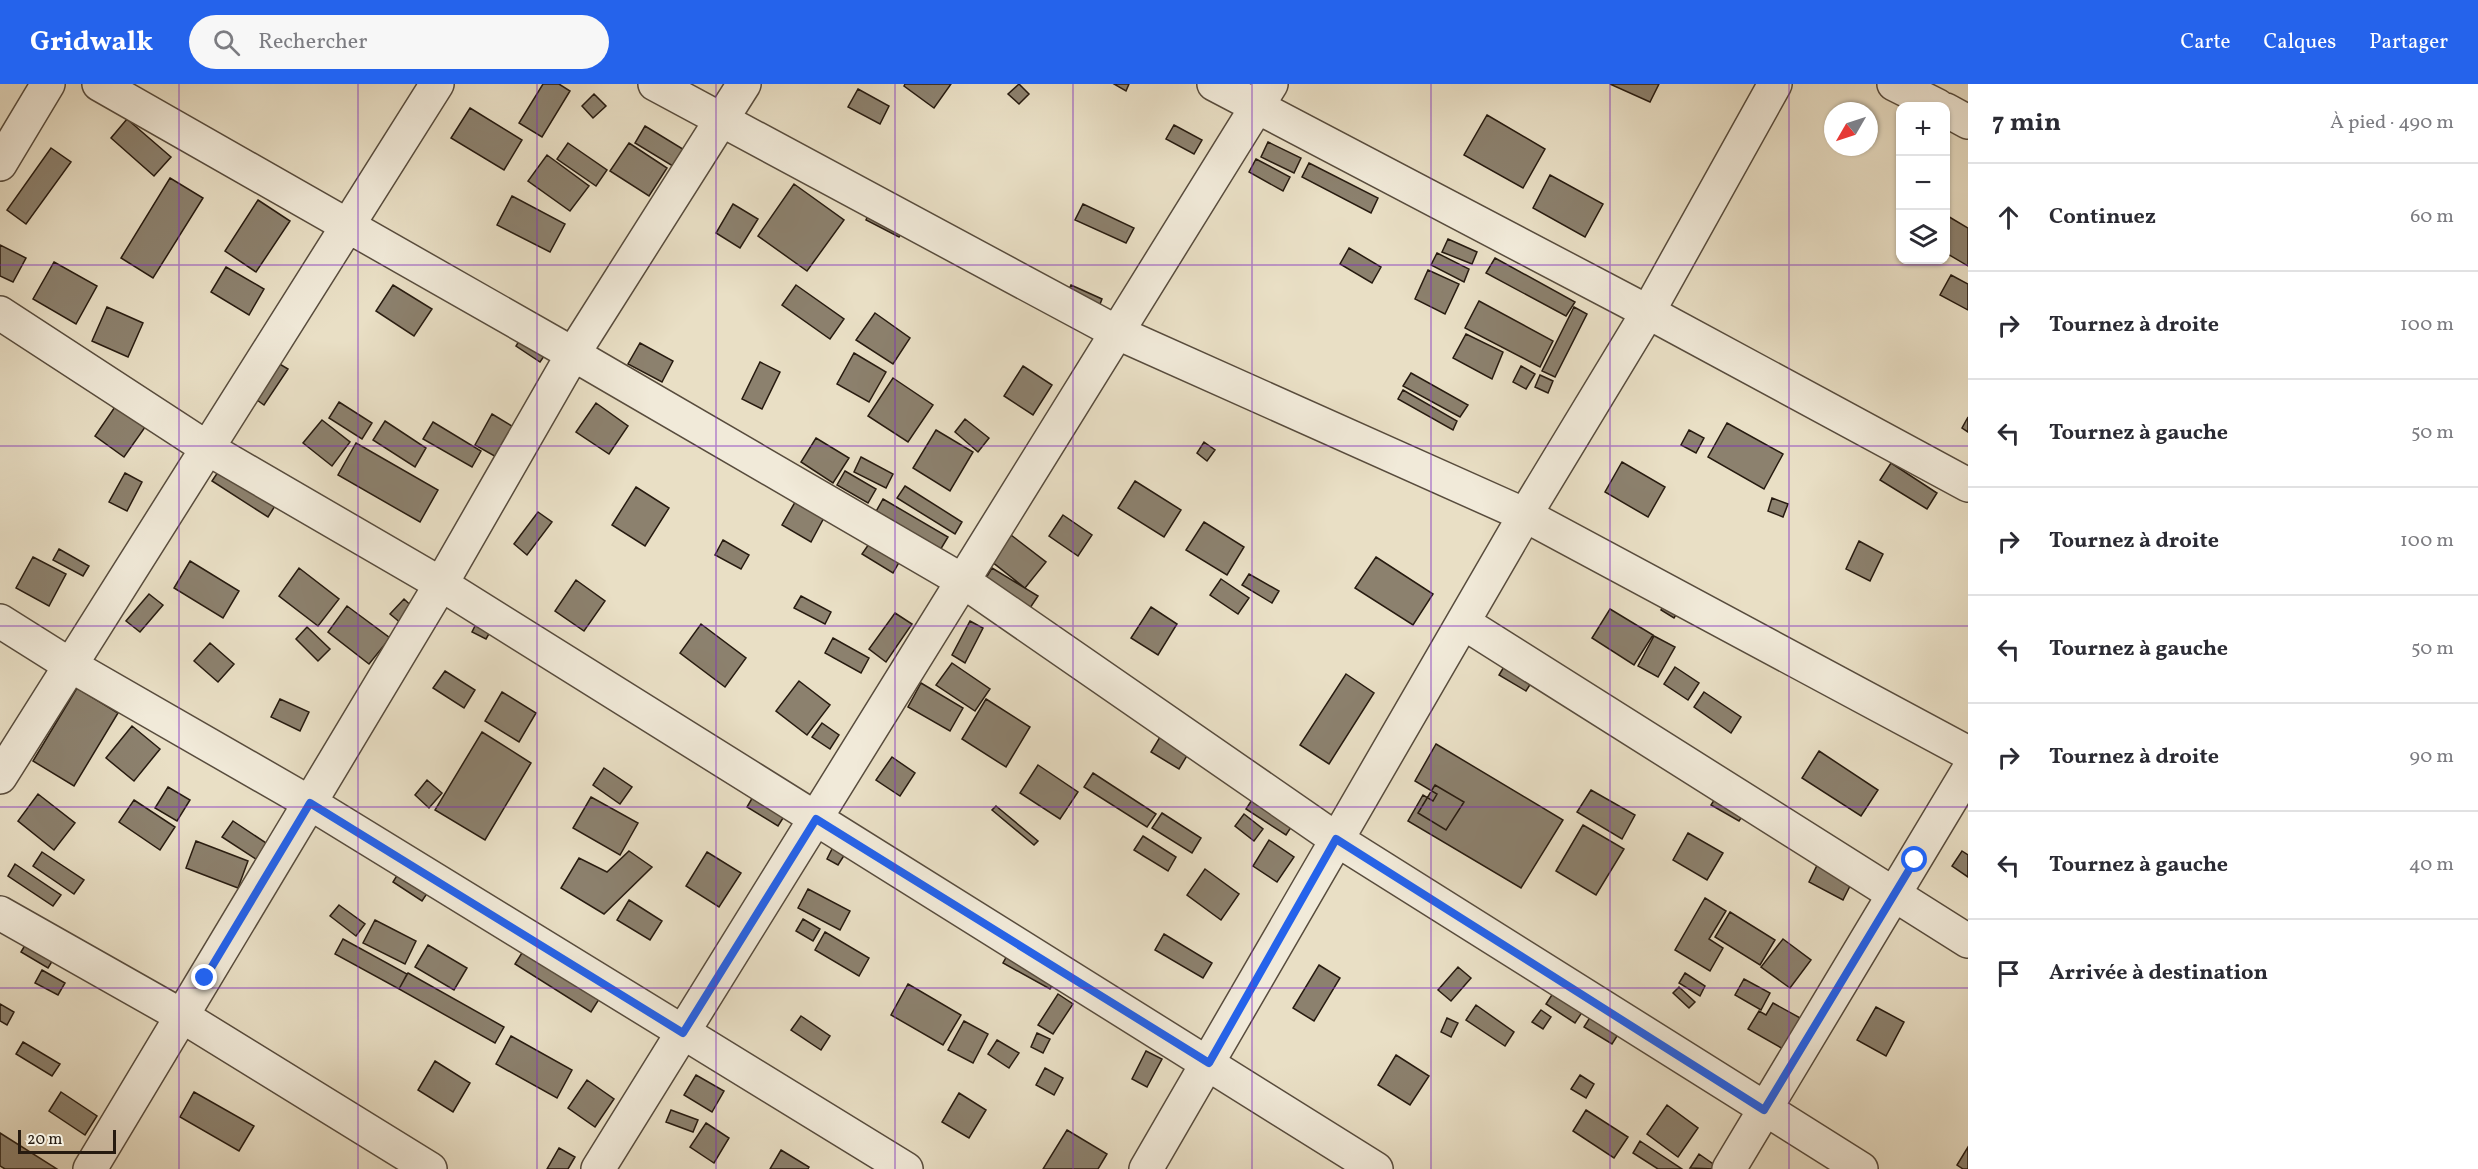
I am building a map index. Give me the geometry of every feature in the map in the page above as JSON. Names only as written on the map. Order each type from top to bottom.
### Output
[{"type":"street","points":[[0,164],[48,84]]},
{"type":"street","points":[[99,84],[349,225],[963,581],[1336,839],[1861,1169]]},
{"type":"street","points":[[0,777],[437,84]]},
{"type":"street","points":[[655,84],[1118,333],[1525,515],[1968,753]]},
{"type":"street","points":[[90,1169],[441,584],[573,354],[723,121],[744,84]]},
{"type":"street","points":[[1214,84],[1263,95],[1648,312],[1968,485]]},
{"type":"street","points":[[1146,1169],[1525,515],[1648,312],[1775,84]]},
{"type":"street","points":[[1894,84],[1930,102]]},
{"type":"street","points":[[598,1169],[1118,333],[1263,95]]},
{"type":"street","points":[[1950,112],[1968,122]]},
{"type":"street","points":[[0,314],[207,448],[441,584],[1376,1169]]},
{"type":"street","points":[[0,621],[70,665],[310,803],[906,1169]]},
{"type":"street","points":[[1464,622],[1968,941]]},
{"type":"street","points":[[1730,1169],[1968,771]]},
{"type":"street","points":[[0,913],[182,1016],[430,1169]]},
{"type":"building","points":[[543,84],[559,84],[570,91],[542,137],[519,123]]},
{"type":"building","points":[[905,84],[951,84],[934,108],[904,86]]},
{"type":"building","points":[[1019,84],[1029,94],[1019,104],[1008,94]]},
{"type":"building","points":[[1114,84],[1129,84],[1126,91]]},
{"type":"building","points":[[1610,84],[1659,84],[1650,102]]},
{"type":"building","points":[[858,89],[889,106],[880,124],[848,107]]},
{"type":"building","points":[[594,94],[606,106],[593,118],[582,106]]},
{"type":"building","points":[[470,108],[522,140],[504,170],[451,138]]},
{"type":"building","points":[[1487,115],[1545,149],[1523,188],[1464,155]]},
{"type":"building","points":[[127,119],[171,157],[154,176],[111,138]]},
{"type":"building","points":[[1174,125],[1202,140],[1194,154],[1166,139]]},
{"type":"building","points":[[645,126],[686,151],[676,168],[635,143]]},
{"type":"building","points":[[1268,142],[1301,158],[1294,173],[1261,157]]},
{"type":"building","points":[[568,143],[607,170],[596,186],[557,159]]},
{"type":"building","points":[[629,143],[667,168],[649,196],[610,171]]},
{"type":"building","points":[[51,148],[71,162],[26,224],[7,210]]},
{"type":"building","points":[[547,155],[589,186],[570,211],[528,181]]},
{"type":"building","points":[[1256,159],[1290,177],[1283,191],[1249,172]]},
{"type":"building","points":[[1309,163],[1378,198],[1371,213],[1302,177]]},
{"type":"building","points":[[1550,175],[1603,204],[1585,237],[1533,208]]},
{"type":"building","points":[[170,178],[203,198],[153,278],[121,258]]},
{"type":"building","points":[[794,184],[844,220],[807,271],[758,236]]},
{"type":"building","points":[[512,196],[565,224],[550,252],[497,225]]},
{"type":"building","points":[[258,200],[290,221],[256,272],[225,251]]},
{"type":"building","points":[[733,204],[758,219],[740,248],[716,233]]},
{"type":"building","points":[[1083,204],[1134,228],[1126,243],[1075,220]]},
{"type":"building","points":[[871,209],[904,227],[899,237],[866,220]]},
{"type":"building","points":[[1950,217],[1968,228],[1968,266],[1950,255]]},
{"type":"building","points":[[1448,239],[1477,252],[1472,264],[1442,252]]},
{"type":"building","points":[[0,245],[26,258],[13,282],[0,276]]},
{"type":"building","points":[[1349,248],[1381,267],[1372,283],[1340,264]]},
{"type":"building","points":[[1437,253],[1469,269],[1464,282],[1431,265]]},
{"type":"building","points":[[1495,258],[1575,302],[1566,316],[1486,273]]},
{"type":"building","points":[[54,262],[97,286],[76,324],[33,299]]},
{"type":"building","points":[[226,267],[264,289],[249,315],[211,292]]},
{"type":"building","points":[[1428,270],[1459,284],[1445,314],[1415,299]]},
{"type":"building","points":[[1951,275],[1968,284],[1968,310],[1940,295]]},
{"type":"building","points":[[393,285],[432,309],[414,336],[376,311]]},
{"type":"building","points":[[796,285],[844,319],[830,339],[782,305]]},
{"type":"building","points":[[1071,285],[1102,299],[1097,312],[1065,298]]},
{"type":"building","points":[[1479,301],[1553,341],[1540,367],[1465,328]]},
{"type":"building","points":[[107,307],[143,323],[128,357],[92,341]]},
{"type":"building","points":[[1574,307],[1587,314],[1555,377],[1542,371]]},
{"type":"building","points":[[875,313],[910,338],[893,364],[856,340]]},
{"type":"building","points":[[524,333],[549,349],[540,362],[516,346]]},
{"type":"building","points":[[1466,334],[1503,352],[1492,379],[1453,358]]},
{"type":"building","points":[[640,343],[673,361],[662,382],[628,364]]},
{"type":"building","points":[[854,353],[886,372],[869,402],[837,384]]},
{"type":"building","points":[[273,360],[288,369],[264,405],[250,395]]},
{"type":"building","points":[[760,362],[780,372],[762,409],[742,399]]},
{"type":"building","points":[[1023,366],[1052,385],[1033,415],[1004,396]]},
{"type":"building","points":[[1521,366],[1535,374],[1526,389],[1513,382]]},
{"type":"building","points":[[1411,373],[1468,405],[1460,417],[1403,386]]},
{"type":"building","points":[[1540,375],[1553,381],[1548,393],[1535,387]]},
{"type":"building","points":[[893,378],[933,405],[908,442],[868,416]]},
{"type":"building","points":[[1403,390],[1457,421],[1453,430],[1398,399]]},
{"type":"building","points":[[119,401],[148,423],[124,457],[95,436]]},
{"type":"building","points":[[339,402],[372,423],[362,439],[329,418]]},
{"type":"building","points":[[596,403],[628,426],[609,454],[576,432]]},
{"type":"building","points":[[492,414],[515,428],[498,458],[475,445]]},
{"type":"building","points":[[1968,417],[1968,432],[1962,428]]},
{"type":"building","points":[[965,419],[989,438],[978,452],[955,432]]},
{"type":"building","points":[[322,420],[350,442],[332,466],[303,443]]},
{"type":"building","points":[[385,421],[426,448],[415,467],[373,440]]},
{"type":"building","points":[[433,422],[481,451],[472,467],[423,439]]},
{"type":"building","points":[[1727,423],[1783,454],[1764,489],[1708,457]]},
{"type":"building","points":[[936,430],[973,452],[950,491],[913,468]]},
{"type":"building","points":[[1689,430],[1704,438],[1696,453],[1681,445]]},
{"type":"building","points":[[816,438],[849,458],[833,483],[801,462]]},
{"type":"building","points":[[1204,442],[1215,450],[1207,461],[1197,453]]},
{"type":"building","points":[[356,443],[438,490],[420,522],[338,475]]},
{"type":"building","points":[[861,457],[893,474],[886,488],[854,472]]},
{"type":"building","points":[[1622,462],[1665,487],[1648,517],[1605,492]]},
{"type":"building","points":[[224,463],[280,498],[268,517],[212,481]]},
{"type":"building","points":[[1891,463],[1937,493],[1927,509],[1880,480]]},
{"type":"building","points":[[845,471],[876,489],[868,503],[837,485]]},
{"type":"building","points":[[125,473],[142,482],[127,511],[109,502]]},
{"type":"building","points":[[1135,481],[1181,510],[1164,537],[1118,508]]},
{"type":"building","points":[[905,486],[962,522],[955,534],[897,498]]},
{"type":"building","points":[[636,487],[669,508],[645,546],[612,525]]},
{"type":"building","points":[[798,497],[826,514],[811,542],[782,525]]},
{"type":"building","points":[[1772,498],[1788,504],[1783,517],[1768,511]]},
{"type":"building","points":[[883,499],[948,537],[939,552],[874,515]]},
{"type":"building","points":[[538,512],[552,522],[527,555],[514,544]]},
{"type":"building","points":[[1063,515],[1092,535],[1078,556],[1049,536]]},
{"type":"building","points":[[1204,522],[1244,547],[1227,575],[1186,550]]},
{"type":"building","points":[[1011,535],[1046,562],[1025,588],[991,561]]},
{"type":"building","points":[[723,540],[749,555],[741,569],[715,555]]},
{"type":"building","points":[[871,541],[901,559],[893,573],[862,554]]},
{"type":"building","points":[[1859,541],[1883,554],[1870,581],[1846,569]]},
{"type":"building","points":[[59,549],[89,566],[83,576],[53,560]]},
{"type":"building","points":[[33,557],[66,574],[49,606],[16,588]]},
{"type":"building","points":[[1376,557],[1433,594],[1413,625],[1355,588]]},
{"type":"building","points":[[190,561],[239,591],[223,618],[174,588]]},
{"type":"building","points":[[299,568],[339,599],[318,626],[279,596]]},
{"type":"building","points":[[992,568],[1038,596],[1030,608],[984,581]]},
{"type":"building","points":[[1249,574],[1279,591],[1272,603],[1242,585]]},
{"type":"building","points":[[1221,579],[1249,598],[1238,614],[1210,595]]},
{"type":"building","points":[[576,580],[605,601],[584,631],[555,611]]},
{"type":"building","points":[[149,594],[163,605],[140,632],[126,621]]},
{"type":"building","points":[[801,596],[831,612],[825,624],[794,608]]},
{"type":"building","points":[[1668,597],[1682,605],[1674,618],[1661,610]]},
{"type":"building","points":[[404,599],[421,615],[408,629],[390,614]]},
{"type":"building","points":[[347,606],[390,638],[369,664],[328,632]]},
{"type":"building","points":[[1151,607],[1177,624],[1158,655],[1131,638]]},
{"type":"building","points":[[1610,609],[1653,635],[1634,665],[1592,638]]},
{"type":"building","points":[[482,612],[497,620],[486,639],[472,632]]},
{"type":"building","points":[[895,613],[912,624],[886,662],[869,649]]},
{"type":"building","points":[[970,621],[983,628],[965,663],[952,655]]},
{"type":"building","points":[[701,624],[746,658],[725,687],[680,653]]},
{"type":"building","points":[[307,627],[330,649],[318,661],[296,639]]},
{"type":"building","points":[[1654,636],[1675,647],[1658,677],[1638,666]]},
{"type":"building","points":[[833,638],[869,658],[861,673],[825,653]]},
{"type":"building","points":[[210,643],[234,664],[218,682],[194,661]]},
{"type":"building","points":[[1511,655],[1538,672],[1526,691],[1499,675]]},
{"type":"building","points":[[952,663],[990,689],[975,711],[936,685]]},
{"type":"building","points":[[1675,667],[1699,683],[1688,700],[1664,684]]},
{"type":"building","points":[[445,671],[475,690],[464,708],[433,688]]},
{"type":"building","points":[[1346,674],[1374,693],[1329,764],[1300,745]]},
{"type":"building","points":[[799,681],[830,705],[807,735],[776,711]]},
{"type":"building","points":[[921,683],[963,708],[950,731],[908,707]]},
{"type":"building","points":[[77,688],[118,713],[74,786],[33,761]]},
{"type":"building","points":[[502,692],[536,713],[519,742],[485,721]]},
{"type":"building","points":[[1704,692],[1741,717],[1731,733],[1694,707]]},
{"type":"building","points":[[280,699],[309,712],[300,731],[271,717]]},
{"type":"building","points":[[986,699],[1030,727],[1006,767],[962,739]]},
{"type":"building","points":[[822,723],[839,735],[830,749],[812,737]]},
{"type":"building","points":[[132,726],[160,749],[134,781],[106,758]]},
{"type":"building","points":[[1166,727],[1194,744],[1179,769],[1151,752]]},
{"type":"building","points":[[482,732],[531,763],[485,840],[435,810]]},
{"type":"building","points":[[1436,744],[1563,820],[1521,888],[1408,821],[1423,795],[1433,801],[1437,794],[1415,781]]},
{"type":"building","points":[[1819,751],[1878,790],[1861,816],[1802,778]]},
{"type":"building","points":[[892,757],[915,773],[900,796],[876,780]]},
{"type":"building","points":[[1038,765],[1078,792],[1060,819],[1020,793]]},
{"type":"building","points":[[604,768],[632,787],[620,804],[593,785]]},
{"type":"building","points":[[1093,773],[1156,814],[1147,827],[1084,787]]},
{"type":"building","points":[[427,780],[442,793],[429,808],[415,795]]},
{"type":"building","points":[[1435,785],[1464,802],[1446,830],[1418,813]]},
{"type":"building","points":[[1723,786],[1751,803],[1739,821],[1711,805]]},
{"type":"building","points":[[168,787],[190,800],[177,821],[155,808]]},
{"type":"building","points":[[758,788],[790,807],[778,826],[747,807]]},
{"type":"building","points":[[1259,789],[1299,815],[1286,835],[1246,809]]},
{"type":"building","points":[[1591,790],[1635,815],[1622,839],[1577,812]]},
{"type":"building","points":[[38,794],[75,823],[54,850],[18,821]]},
{"type":"building","points":[[591,797],[638,823],[620,855],[573,828]]},
{"type":"building","points":[[134,800],[175,827],[160,850],[119,822]]},
{"type":"building","points":[[996,806],[1038,841],[1034,845],[992,810]]},
{"type":"building","points":[[1162,813],[1201,838],[1192,853],[1152,828]]},
{"type":"building","points":[[1244,814],[1263,829],[1254,841],[1235,826]]},
{"type":"building","points":[[233,821],[272,847],[262,863],[222,837]]},
{"type":"building","points":[[1583,825],[1624,849],[1596,895],[1556,871]]},
{"type":"building","points":[[1688,833],[1723,853],[1707,880],[1673,860]]},
{"type":"building","points":[[1143,836],[1176,857],[1168,871],[1134,850]]},
{"type":"building","points":[[1269,840],[1294,857],[1277,882],[1253,866]]},
{"type":"building","points":[[196,841],[248,861],[238,888],[186,868]]},
{"type":"building","points":[[833,847],[845,854],[838,865],[827,859]]},
{"type":"building","points":[[629,851],[652,867],[604,914],[561,888],[579,858],[607,872]]},
{"type":"building","points":[[1962,851],[1968,855],[1968,877],[1952,866]]},
{"type":"building","points":[[42,852],[84,880],[74,894],[33,866]]},
{"type":"building","points":[[707,852],[741,873],[719,907],[686,886]]},
{"type":"building","points":[[1823,853],[1857,872],[1843,900],[1809,882]]},
{"type":"building","points":[[15,864],[61,895],[53,906],[8,876]]},
{"type":"building","points":[[404,864],[434,883],[422,901],[393,882]]},
{"type":"building","points":[[1205,869],[1239,894],[1221,920],[1187,895]]},
{"type":"building","points":[[808,889],[850,911],[840,930],[798,908]]},
{"type":"building","points":[[1705,898],[1726,911],[1709,939],[1723,948],[1710,971],[1675,950]]},
{"type":"building","points":[[629,900],[662,921],[650,940],[617,920]]},
{"type":"building","points":[[339,905],[365,924],[356,936],[330,916]]},
{"type":"building","points":[[1730,912],[1775,940],[1760,965],[1715,937]]},
{"type":"building","points":[[803,919],[820,929],[813,941],[796,931]]},
{"type":"building","points":[[375,920],[416,941],[405,964],[363,943]]},
{"type":"building","points":[[825,932],[869,958],[859,976],[815,950]]},
{"type":"building","points":[[1164,934],[1212,963],[1203,978],[1155,950]]},
{"type":"building","points":[[31,935],[59,950],[48,968],[21,952]]},
{"type":"building","points":[[343,939],[407,974],[399,989],[335,954]]},
{"type":"building","points":[[1783,939],[1811,960],[1790,988],[1761,967]]},
{"type":"building","points":[[530,940],[606,988],[591,1012],[515,964]]},
{"type":"building","points":[[428,945],[467,968],[454,990],[415,967]]},
{"type":"building","points":[[1013,945],[1060,972],[1050,989],[1003,963]]},
{"type":"building","points":[[1319,965],[1340,978],[1314,1021],[1293,1008]]},
{"type":"building","points":[[1458,967],[1471,978],[1451,1001],[1438,990]]},
{"type":"building","points":[[42,970],[65,983],[58,995],[35,983]]},
{"type":"building","points":[[408,973],[504,1027],[495,1043],[399,989]]},
{"type":"building","points":[[1685,973],[1705,986],[1700,996],[1679,983]]},
{"type":"building","points":[[1744,979],[1770,993],[1761,1010],[1735,995]]},
{"type":"building","points":[[908,984],[961,1015],[943,1045],[891,1015]]},
{"type":"building","points":[[1559,984],[1588,1003],[1575,1023],[1546,1004]]},
{"type":"building","points":[[1679,987],[1695,1002],[1689,1008],[1673,993]]},
{"type":"building","points":[[1058,994],[1073,1004],[1053,1034],[1038,1025]]},
{"type":"building","points":[[1773,1003],[1802,1019],[1785,1050],[1748,1029],[1759,1011],[1766,1015]]},
{"type":"building","points":[[0,1004],[14,1012],[7,1025],[0,1021]]},
{"type":"building","points":[[1476,1005],[1514,1032],[1505,1046],[1466,1020]]},
{"type":"building","points":[[1876,1007],[1904,1022],[1886,1056],[1857,1040]]},
{"type":"building","points":[[1596,1008],[1624,1025],[1612,1044],[1584,1027]]},
{"type":"building","points":[[1541,1010],[1551,1017],[1543,1029],[1532,1022]]},
{"type":"building","points":[[801,1016],[830,1036],[821,1050],[791,1030]]},
{"type":"building","points":[[1447,1018],[1458,1023],[1451,1037],[1441,1032]]},
{"type":"building","points":[[964,1021],[988,1034],[973,1063],[948,1050]]},
{"type":"building","points":[[1037,1033],[1050,1039],[1043,1053],[1031,1047]]},
{"type":"building","points":[[511,1036],[572,1070],[557,1098],[496,1064]]},
{"type":"building","points":[[997,1040],[1019,1053],[1009,1068],[988,1054]]},
{"type":"building","points":[[23,1042],[60,1064],[52,1076],[16,1054]]},
{"type":"building","points":[[1146,1051],[1162,1059],[1147,1087],[1132,1079]]},
{"type":"building","points":[[1396,1055],[1429,1076],[1410,1105],[1378,1085]]},
{"type":"building","points":[[435,1061],[470,1083],[453,1112],[418,1090]]},
{"type":"building","points":[[1045,1068],[1063,1078],[1054,1095],[1036,1085]]},
{"type":"building","points":[[696,1075],[724,1091],[712,1112],[684,1095]]},
{"type":"building","points":[[1580,1075],[1594,1084],[1586,1098],[1571,1089]]},
{"type":"building","points":[[587,1080],[614,1099],[595,1127],[568,1108]]},
{"type":"building","points":[[61,1092],[97,1116],[85,1135],[49,1111]]},
{"type":"building","points":[[194,1092],[254,1126],[239,1151],[180,1117]]},
{"type":"building","points":[[959,1093],[986,1110],[969,1138],[942,1122]]},
{"type":"building","points":[[1667,1105],[1698,1128],[1678,1157],[1647,1134]]},
{"type":"building","points":[[671,1110],[698,1120],[693,1132],[666,1122]]},
{"type":"building","points":[[1586,1110],[1628,1137],[1614,1158],[1573,1131]]},
{"type":"building","points":[[706,1123],[729,1138],[714,1163],[690,1147]]},
{"type":"building","points":[[1067,1130],[1107,1154],[1098,1169],[1043,1169]]},
{"type":"building","points":[[0,1133],[57,1169],[5,1169],[0,1166]]},
{"type":"building","points":[[1640,1141],[1682,1169],[1658,1169],[1633,1153]]},
{"type":"building","points":[[1968,1147],[1968,1169],[1963,1169],[1957,1165]]},
{"type":"building","points":[[559,1148],[575,1157],[568,1169],[547,1169]]},
{"type":"building","points":[[781,1150],[809,1167],[808,1169],[770,1169]]},
{"type":"building","points":[[1699,1154],[1716,1166],[1714,1169],[1690,1168]]},
{"type":"route","points":[[205,978],[310,803],[683,1033],[816,819],[1209,1063],[1336,839],[1764,1110],[1915,860]]}]
